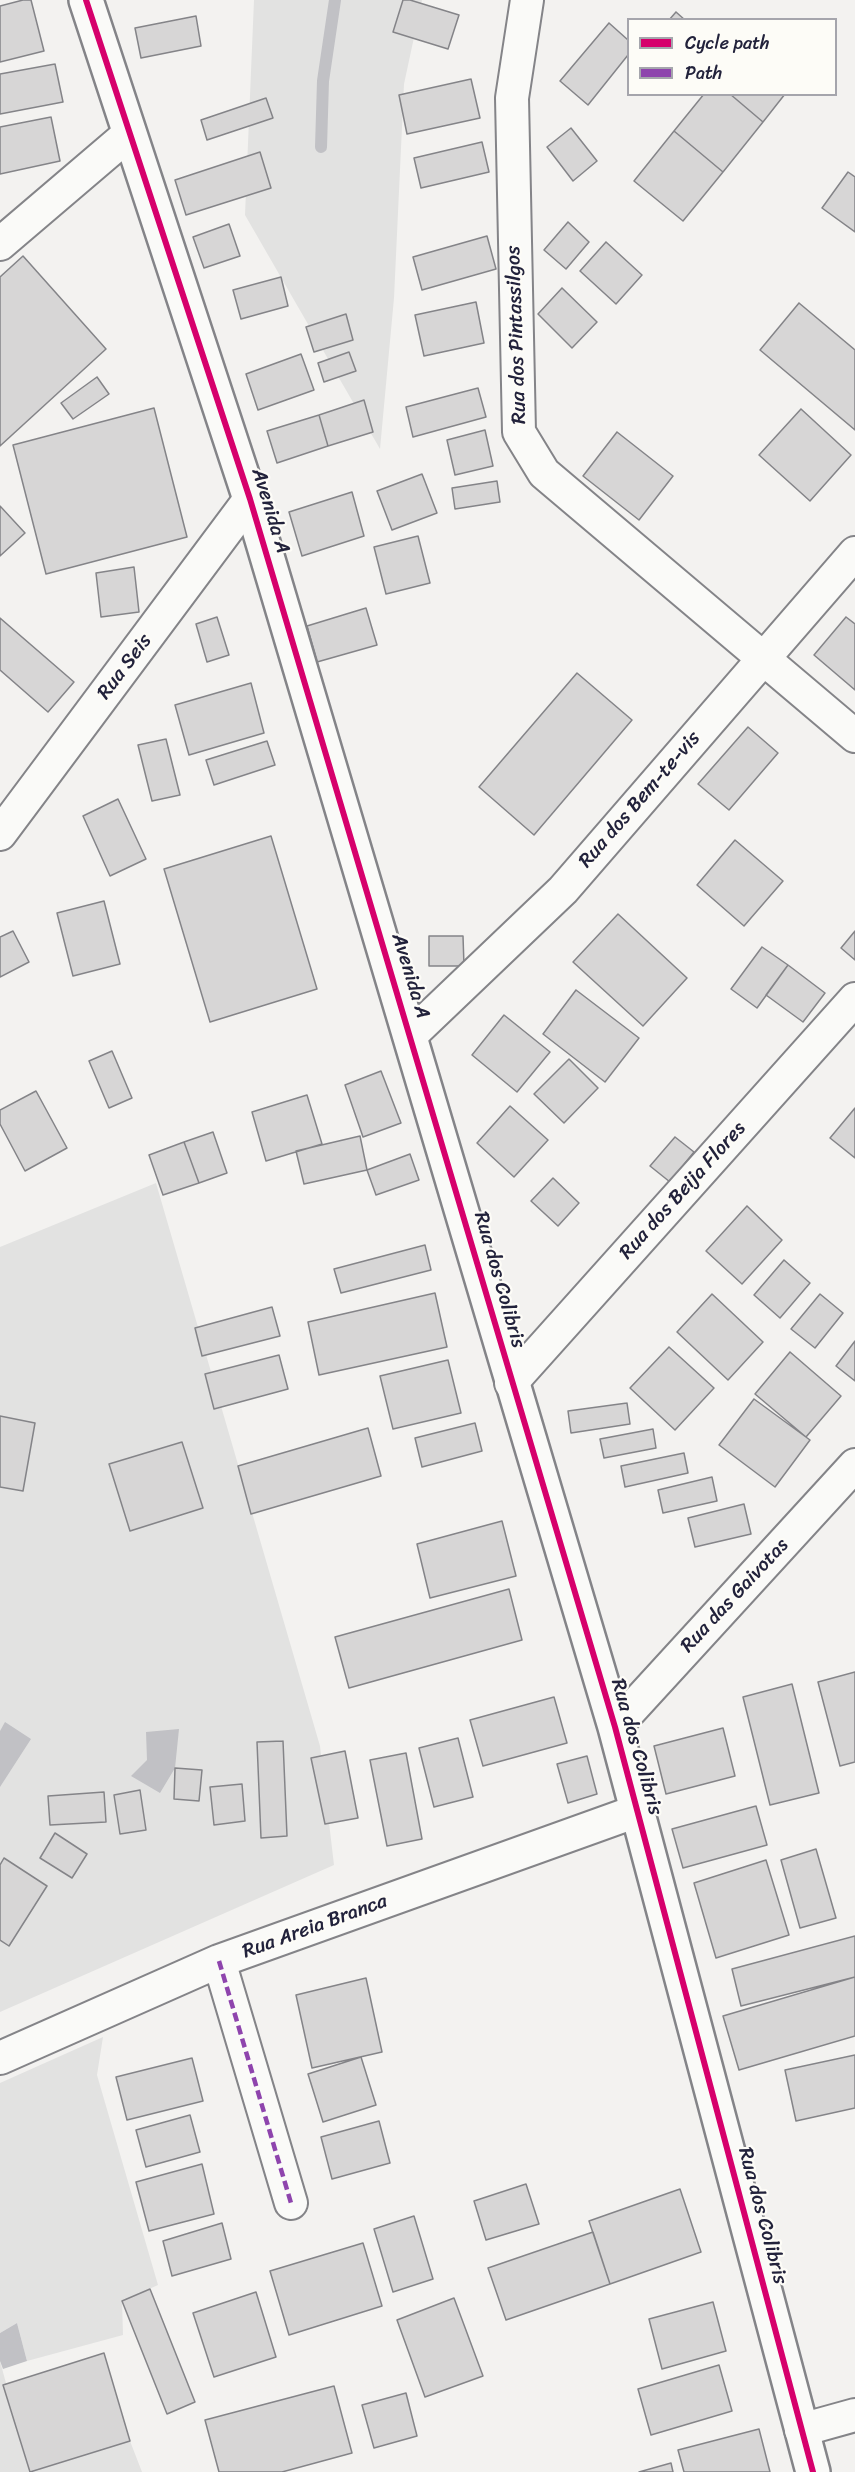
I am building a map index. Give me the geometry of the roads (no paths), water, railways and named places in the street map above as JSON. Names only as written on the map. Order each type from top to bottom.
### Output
[{"type":"street","name":"Avenida A","points":[[86,0],[250,499],[411,1035]]},
{"type":"street","name":"Rua dos Pintassilgos","points":[[527,0],[512,98],[519,432],[544,473],[855,736]]},
{"type":"street","points":[[0,244],[129,134]]},
{"type":"street","name":"Rua Seis","points":[[0,834],[250,499]]},
{"type":"street","name":"Rua dos Bem-te-vis","points":[[411,1035],[563,890],[855,553]]},
{"type":"street","name":"Rua dos Beija Flores","points":[[511,1383],[855,999]]},
{"type":"street","name":"Rua dos Colibris","points":[[411,1035],[511,1383],[615,1727],[813,2472]]},
{"type":"street","name":"Rua das Gaivotas","points":[[615,1727],[855,1465]]},
{"type":"street","name":"Rua Areia Branca","points":[[0,2058],[219,1961],[638,1811]]},
{"type":"street","points":[[219,1961],[291,2203]]},
{"type":"street","points":[[801,2430],[855,2415]]},
{"type":"waterway","points":[[321,147],[323,81],[335,0]]}]
